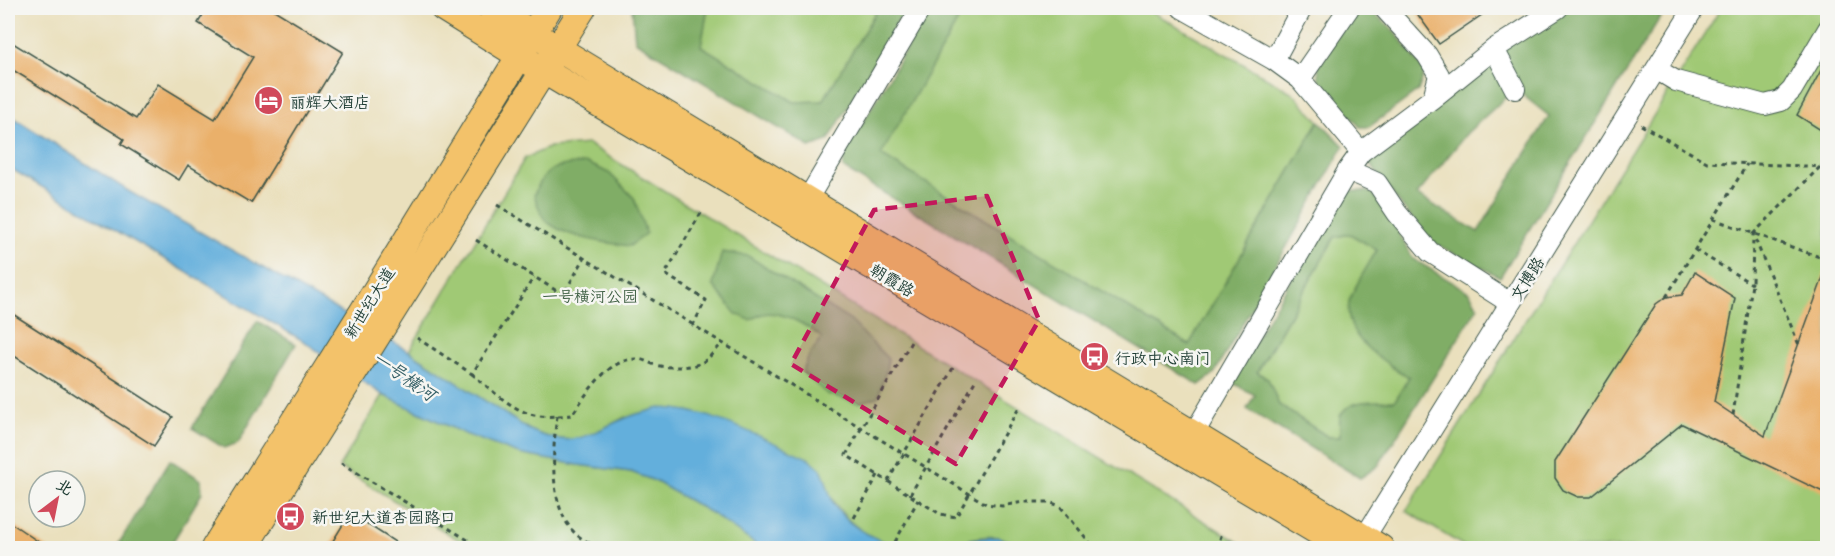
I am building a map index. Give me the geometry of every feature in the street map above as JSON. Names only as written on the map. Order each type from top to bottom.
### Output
[{"type":"main road","name":"朝霞路","points":[[443,8],[544,71],[1362,546]]},
{"type":"main road","name":"朝霞路","points":[[491,8],[1193,435],[1362,546]]},
{"type":"main road","points":[[533,33],[549,8]]},
{"type":"main road","points":[[558,49],[583,8]]},
{"type":"main road","name":"新世纪大道","points":[[244,549],[338,375],[533,33]]},
{"type":"main road","name":"新世纪大道","points":[[373,317],[558,49]]},
{"type":"main road","name":"新世纪大道","points":[[214,549],[338,375]]},
{"type":"street","points":[[807,200],[921,8]]},
{"type":"street","points":[[1182,8],[1274,60],[1300,79],[1361,152]]},
{"type":"street","points":[[1274,60],[1302,8]]},
{"type":"street","points":[[1300,79],[1349,8]]},
{"type":"street","points":[[1384,8],[1427,55],[1439,75],[1433,98]]},
{"type":"street","points":[[1193,435],[1348,170],[1361,152],[1494,49],[1558,8]]},
{"type":"street","name":"文博路","points":[[1362,546],[1694,8]]},
{"type":"street","points":[[1656,69],[1676,81],[1765,105],[1780,101],[1792,90],[1827,29]]},
{"type":"street","points":[[1494,49],[1515,89]]},
{"type":"street","points":[[1348,170],[1377,183],[1430,252],[1510,303]]},
{"type":"path","points":[[1626,116],[1707,162],[1827,167]]},
{"type":"path","points":[[1733,415],[1752,284],[1753,234],[1827,159]]},
{"type":"path","points":[[1666,297],[1747,164]]},
{"type":"path","points":[[497,205],[986,504],[1002,506],[1023,502],[1049,502],[1060,506],[1094,549]]},
{"type":"path","points":[[693,325],[706,300],[665,274],[701,213]]},
{"type":"path","points":[[1713,219],[1827,260]]},
{"type":"path","points":[[1753,234],[1799,345]]},
{"type":"path","points":[[476,240],[563,295],[584,259]]},
{"type":"path","points":[[1695,250],[1752,284]]},
{"type":"path","points":[[472,374],[534,277]]},
{"type":"path","points":[[417,339],[472,374],[497,395],[530,414],[557,416],[572,415],[603,375],[624,361],[638,358],[657,366],[685,366],[701,363],[722,344]]},
{"type":"path","points":[[911,342],[846,455],[940,514],[956,517],[1019,408]]},
{"type":"path","points":[[888,481],[953,368]]},
{"type":"path","points":[[910,495],[975,381]]},
{"type":"path","points":[[557,416],[554,433],[554,484],[569,526],[586,541],[614,549]]},
{"type":"path","points":[[341,463],[481,549]]},
{"type":"path","points":[[854,518],[878,475]]},
{"type":"path","points":[[895,542],[918,500]]},
{"type":"path","points":[[1217,549],[1222,532]]},
{"type":"highlighted area","points":[[987,196],[1039,320],[956,464],[791,364],[874,210]]},
{"type":"green space","points":[[632,8],[708,8],[701,46],[794,102],[823,101],[878,8],[906,8],[828,141],[810,147],[635,41]]},
{"type":"green space","points":[[708,8],[878,8],[823,101],[794,102],[701,46]]},
{"type":"green space","points":[[930,8],[965,8],[881,155],[1189,345],[1319,121],[1344,146],[1214,374],[1199,385],[843,168],[845,153]]},
{"type":"green space","points":[[965,8],[1146,8],[1293,93],[1319,121],[1189,345],[880,155]]},
{"type":"green space","points":[[1558,8],[1666,8],[1500,277],[1434,243],[1404,209],[1361,152]],"holes":[[[1515,89],[1549,116],[1478,232],[1417,195],[1467,133]]]},
{"type":"green space","points":[[1721,8],[1827,8],[1827,548],[1467,548],[1406,511]]},
{"type":"green space","points":[[1354,9],[1366,11],[1386,23],[1425,72],[1418,91],[1369,127],[1360,127],[1319,80],[1318,64]]},
{"type":"green space","name":"一号横河公园","points":[[588,144],[1248,548],[1028,548],[989,536],[933,548],[902,548],[872,537],[859,529],[837,506],[829,493],[625,417],[589,435],[567,440],[555,439],[528,429],[409,351],[525,158],[550,147]]},
{"type":"green space","points":[[587,163],[609,173],[634,198],[646,233],[630,246],[596,241],[559,230],[543,217],[534,195],[543,178],[553,169]]},
{"type":"green space","points":[[1343,190],[1372,192],[1389,215],[1413,259],[1469,292],[1478,307],[1378,466],[1360,478],[1247,409],[1255,395],[1231,382]],"holes":[[[1350,234],[1377,250],[1353,291],[1349,303],[1352,328],[1367,348],[1409,377],[1395,401],[1364,402],[1349,406],[1340,417],[1340,437],[1328,437],[1279,405],[1268,379],[1257,372],[1335,237]]]},
{"type":"green space","points":[[1350,234],[1377,249],[1349,301],[1391,367],[1409,377],[1395,401],[1367,402],[1340,416],[1340,437],[1328,437],[1279,405],[1268,379],[1257,373],[1335,237]]},
{"type":"green space","points":[[722,252],[748,256],[851,321],[888,359],[878,397],[859,403],[827,394],[802,372],[810,354],[822,338],[802,324],[778,314],[763,314],[750,320],[736,314],[713,285]]},
{"type":"green space","points":[[257,321],[296,344],[238,443],[224,448],[192,428]]},
{"type":"green space","points":[[383,395],[465,434],[519,454],[631,472],[655,481],[711,513],[758,548],[472,548],[339,467]]},
{"type":"green space","points":[[170,460],[201,480],[202,493],[169,548],[116,548]]},
{"type":"water","name":"一号横河","points":[[8,114],[130,192],[409,351],[528,429],[546,437],[576,439],[627,417],[655,409],[681,410],[699,414],[756,435],[810,459],[821,469],[832,499],[844,517],[870,536],[890,544],[911,548],[758,548],[711,513],[655,481],[631,472],[519,454],[465,434],[383,395],[300,339],[8,167]]},
{"type":"water","points":[[997,537],[1028,548],[931,548],[973,539]]},
{"type":"building","name":"丽辉大酒店","points":[[207,8],[271,8],[343,52],[251,203],[188,165],[179,180],[121,144],[124,139],[8,67],[8,51],[13,43],[136,119],[158,84],[215,119],[253,57],[198,23]]},
{"type":"building","points":[[1413,8],[1492,8],[1439,44]]},
{"type":"building","points":[[1827,59],[1827,134],[1797,115]]},
{"type":"building","points":[[1826,269],[1827,494],[1682,424],[1591,497],[1578,497],[1563,490],[1555,478],[1555,462],[1656,304],[1666,297],[1682,295],[1695,272],[1735,298],[1714,402],[1765,436]]},
{"type":"building","points":[[8,311],[173,417],[154,446],[8,352]]},
{"type":"building","points":[[350,513],[406,549],[328,549]]},
{"type":"building","points":[[8,521],[49,549],[8,549]]},
{"type":"place","name":"丽辉大酒店","points":[[269,101]]},
{"type":"place","name":"行政中心南门","points":[[1094,357]]},
{"type":"place","name":"新世纪大道杏园路口","points":[[291,516]]}]
